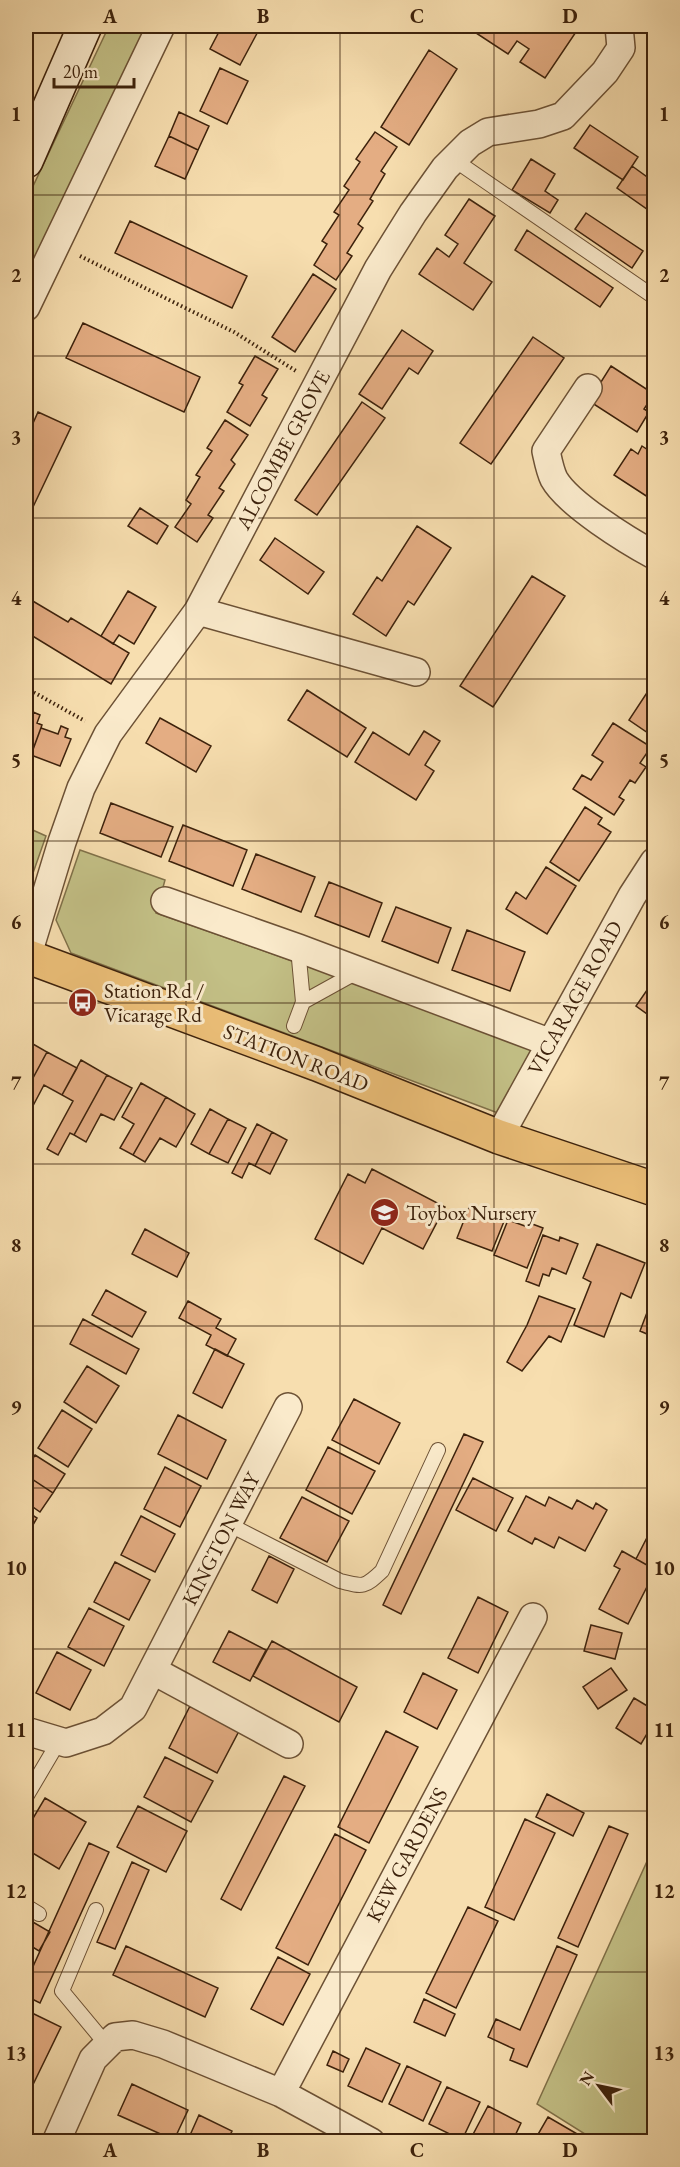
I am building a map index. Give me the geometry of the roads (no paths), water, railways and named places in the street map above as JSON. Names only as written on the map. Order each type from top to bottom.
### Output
[{"type":"main road","name":"STATION ROAD","points":[[26,956],[317,1065],[499,1137],[654,1189]]},
{"type":"street","points":[[26,161],[85,26]]},
{"type":"street","points":[[26,307],[161,26]]},
{"type":"street","name":"ALCOMBE GROVE","points":[[26,956],[81,788],[108,734],[198,611],[378,269],[413,213],[453,159],[470,143],[488,132],[539,124],[562,116],[605,72],[621,48],[619,26]]},
{"type":"street","points":[[588,388],[546,452],[554,479],[572,499],[625,540],[654,555]]},
{"type":"street","points":[[198,611],[416,672]]},
{"type":"street","name":"VICARAGE ROAD","points":[[499,1137],[632,896],[654,862]]},
{"type":"street","points":[[165,901],[298,948],[551,1043]]},
{"type":"street","name":"KINGTON WAY","points":[[26,1731],[66,1743],[103,1731],[133,1708],[288,1407]]},
{"type":"street","name":"KEW GARDENS","points":[[281,2092],[533,1617]]},
{"type":"street","points":[[153,1671],[289,1744]]},
{"type":"street","points":[[56,2142],[93,2059],[115,2037],[133,2035],[163,2044],[281,2092],[371,2142]]},
{"type":"lane","points":[[453,159],[654,297]]},
{"type":"lane","points":[[294,1026],[303,1002],[298,948]]},
{"type":"lane","points":[[303,1002],[360,971]]},
{"type":"lane","points":[[228,1524],[340,1581],[360,1587],[371,1582],[382,1571],[438,1450]]},
{"type":"lane","points":[[26,1797],[58,1741]]},
{"type":"lane","points":[[26,1906],[39,1914]]},
{"type":"lane","points":[[96,1910],[62,1991],[106,2044]]},
{"type":"place","name":"Station Rd / Vicarage Rd","points":[[83,1003]]},
{"type":"place","name":"Toybox Nursery","points":[[385,1213]]}]
